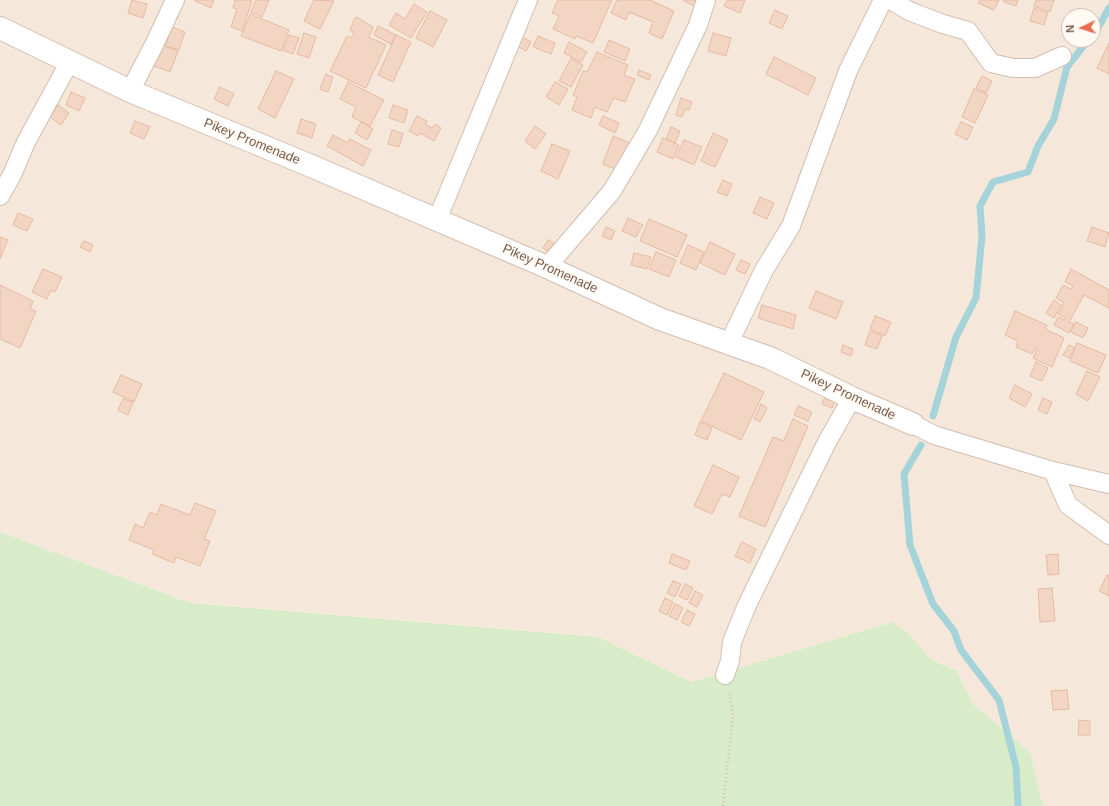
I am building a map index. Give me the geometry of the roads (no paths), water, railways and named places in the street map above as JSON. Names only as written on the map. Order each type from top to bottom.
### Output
[{"type":"street","points":[[130,91],[175,0]]},
{"type":"street","points":[[436,220],[528,0]]},
{"type":"street","points":[[547,267],[612,191],[651,123],[698,25],[706,0]]},
{"type":"street","points":[[729,343],[764,270],[791,226],[848,71],[883,0]]},
{"type":"street","points":[[891,0],[909,11],[968,32],[991,64],[1013,68],[1035,68],[1062,56]]},
{"type":"street","name":"Pikey Promenade","points":[[0,28],[69,63],[130,91],[316,168],[547,267],[660,319],[770,358],[852,398],[913,424],[934,435],[1053,471],[1109,484]]},
{"type":"street","points":[[0,196],[12,175],[26,142],[69,63]]},
{"type":"street","points":[[725,675],[730,661],[732,642],[747,604],[826,442],[852,398]]},
{"type":"street","points":[[1053,471],[1068,505],[1109,535]]},
{"type":"waterway","points":[[1101,22],[1109,8]]},
{"type":"waterway","points":[[933,416],[956,337],[976,298],[982,236],[980,206],[993,182],[1028,172],[1038,146],[1054,119],[1067,67],[1082,48]]},
{"type":"waterway","points":[[921,445],[904,474],[910,545],[933,604],[954,631],[961,650],[999,700],[1016,767],[1018,806]]}]
